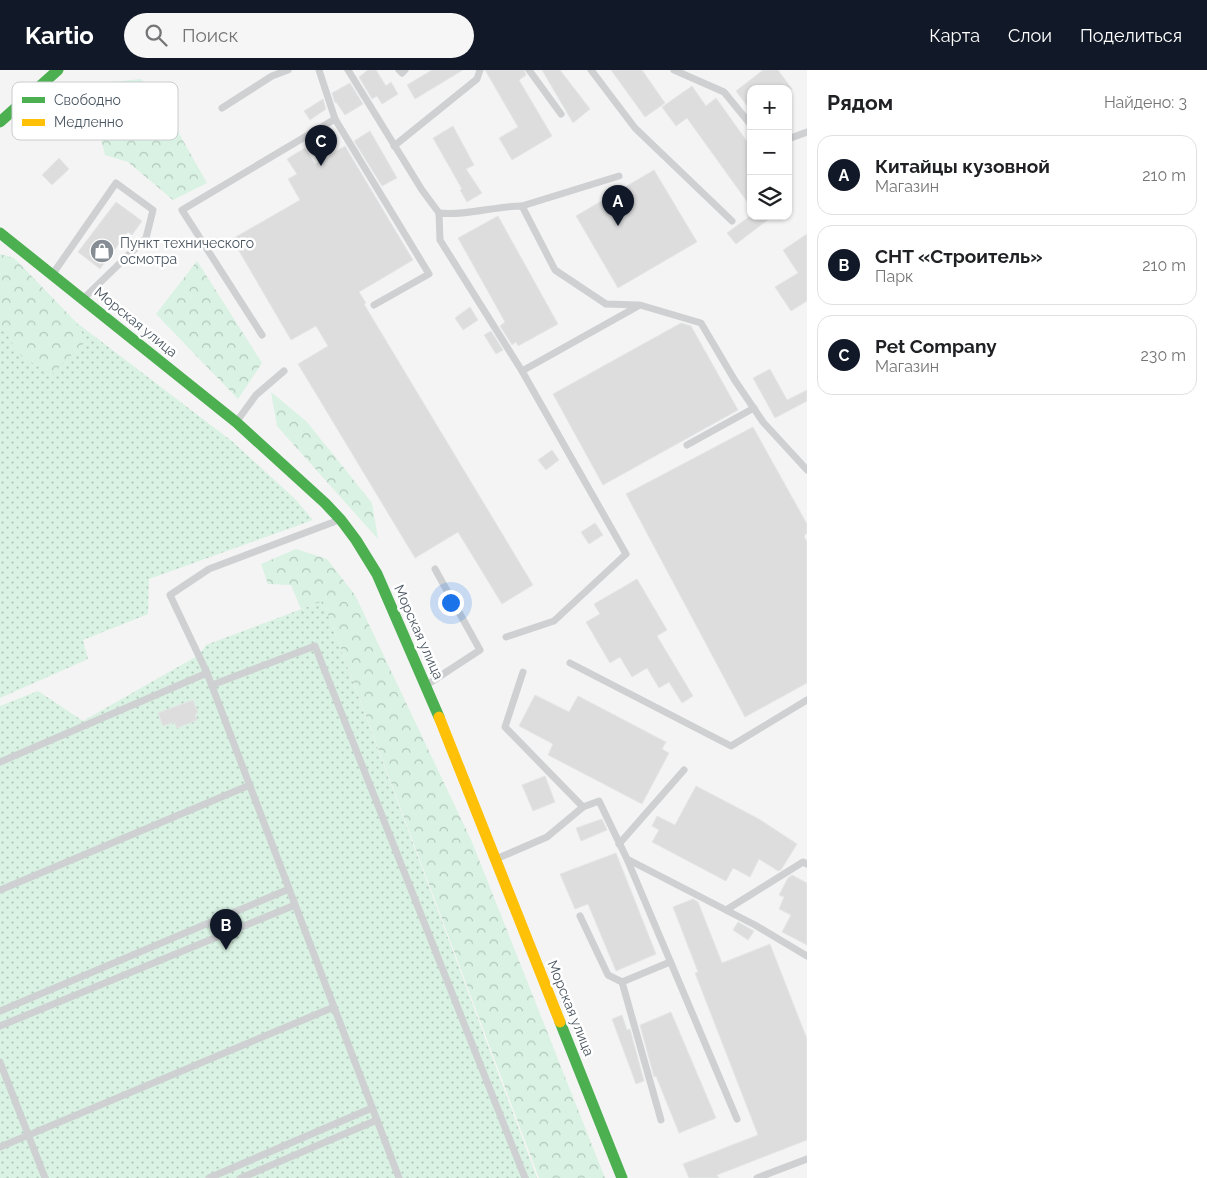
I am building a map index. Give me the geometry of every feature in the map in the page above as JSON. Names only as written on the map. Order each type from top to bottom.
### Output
[{"type":"street","points":[[45,82],[58,70]]},
{"type":"street","points":[[0,122],[12,111]]},
{"type":"street","name":"Морская улица","points":[[0,234],[236,422],[341,520],[377,574],[426,685],[622,1178]]},
{"type":"lane","points":[[222,108],[272,76],[288,70]]},
{"type":"lane","points":[[319,70],[335,119],[429,274],[374,306]]},
{"type":"lane","points":[[348,70],[394,146],[439,213],[440,240],[522,371],[626,554],[554,620],[506,637]]},
{"type":"lane","points":[[399,70],[402,72],[406,70]]},
{"type":"lane","points":[[394,146],[476,79],[480,70]]},
{"type":"lane","points":[[529,70],[561,114]]},
{"type":"lane","points":[[591,70],[635,128],[732,220]]},
{"type":"lane","points":[[674,70],[724,92],[747,120]]},
{"type":"lane","points":[[262,335],[182,210],[335,119]]},
{"type":"lane","points":[[792,138],[807,132]]},
{"type":"lane","points":[[439,213],[456,215],[509,206],[522,206],[619,176]]},
{"type":"lane","points":[[52,275],[116,183],[153,210],[146,238],[83,299]]},
{"type":"lane","points":[[522,206],[555,270],[606,304],[640,305],[701,323],[734,379],[763,422],[807,470]]},
{"type":"lane","points":[[522,371],[640,305]]},
{"type":"lane","points":[[236,422],[256,395],[284,371]]},
{"type":"lane","points":[[686,445],[754,408]]},
{"type":"lane","points":[[341,520],[209,569],[170,595],[212,685],[399,1178]]},
{"type":"lane","points":[[426,685],[480,650],[435,570]]},
{"type":"lane","points":[[212,685],[315,646],[525,1178]]},
{"type":"lane","points":[[570,663],[731,746],[807,700]]},
{"type":"lane","points":[[523,672],[505,727],[582,807]]},
{"type":"lane","points":[[0,762],[207,673]]},
{"type":"lane","points":[[620,844],[684,770]]},
{"type":"lane","points":[[0,890],[250,785]]},
{"type":"lane","points":[[496,859],[547,837],[582,807],[599,801],[627,859],[737,1119]]},
{"type":"lane","points":[[627,859],[755,925],[807,956]]},
{"type":"lane","points":[[726,910],[803,862],[807,864]]},
{"type":"lane","points":[[0,1011],[290,889]]},
{"type":"lane","points":[[0,1026],[295,905]]},
{"type":"lane","points":[[580,916],[608,975],[622,982],[661,1120]]},
{"type":"lane","points":[[622,982],[670,962]]},
{"type":"lane","points":[[0,1147],[334,1007]]},
{"type":"lane","points":[[0,1062],[46,1178]]},
{"type":"lane","points":[[209,1178],[372,1108]]},
{"type":"lane","points":[[241,1178],[377,1120]]},
{"type":"lane","points":[[757,1178],[807,1159]]},
{"type":"green space","points":[[141,79],[143,82],[113,82]]},
{"type":"green space","points":[[178,132],[207,183],[173,200],[128,162],[105,155],[101,140],[178,140]]},
{"type":"green space","points":[[0,254],[14,258],[77,323],[86,341],[51,375],[20,355],[0,323]]},
{"type":"green space","points":[[197,261],[262,363],[238,399],[156,314]]},
{"type":"green space","points":[[0,323],[20,355],[85,341],[77,323],[233,442],[295,499],[313,520],[149,579],[148,614],[83,640],[88,659],[0,698]]},
{"type":"green space","points":[[271,392],[307,422],[372,503],[378,539],[277,426]]},
{"type":"green space","points":[[296,549],[327,559],[355,595],[472,842],[605,1178],[539,1178],[323,601],[301,609],[291,585],[268,584],[261,564]]},
{"type":"green space","points":[[323,601],[537,1178],[0,1178],[0,706],[38,691],[83,721],[199,655],[206,645]]},
{"type":"building","points":[[368,70],[376,70],[386,86],[391,82],[398,94],[382,104],[377,96],[372,99],[359,77]]},
{"type":"building","points":[[432,70],[463,70],[415,99],[407,85]]},
{"type":"building","points":[[485,70],[524,70],[526,75],[519,80],[552,136],[512,160],[499,138],[518,127]]},
{"type":"building","points":[[542,70],[560,70],[590,109],[573,123]]},
{"type":"building","points":[[611,70],[642,70],[665,103],[645,117]]},
{"type":"building","points":[[763,70],[778,70],[789,85],[747,85],[747,106],[736,91]]},
{"type":"building","points":[[350,83],[363,104],[345,115],[335,103],[332,93]]},
{"type":"building","points":[[692,86],[706,106],[716,98],[747,141],[747,201],[687,118],[676,126],[662,107]]},
{"type":"building","points":[[323,99],[326,109],[310,120],[304,111]]},
{"type":"building","points":[[453,126],[474,165],[466,169],[482,193],[467,202],[460,190],[462,189],[433,138]]},
{"type":"building","points":[[370,131],[397,178],[382,186],[354,141]]},
{"type":"building","points":[[345,146],[413,260],[359,292],[366,303],[364,304],[533,585],[502,604],[458,532],[415,558],[298,364],[328,346],[316,326],[291,340],[232,239],[300,200],[288,179],[297,174],[287,159],[305,148],[315,164]]},
{"type":"building","points":[[59,158],[69,169],[52,185],[42,175]]},
{"type":"building","points":[[654,170],[697,242],[618,288],[576,216]]},
{"type":"building","points":[[116,202],[142,221],[132,235],[128,232],[100,269],[78,252]]},
{"type":"building","points":[[498,216],[558,324],[518,346],[516,342],[512,345],[500,326],[505,322],[458,238]]},
{"type":"building","points":[[747,218],[747,220],[768,220],[736,244],[727,233]]},
{"type":"building","points":[[807,234],[807,301],[791,311],[775,287],[798,273],[783,250]]},
{"type":"building","points":[[470,307],[478,320],[463,330],[455,318]]},
{"type":"building","points":[[681,323],[691,326],[738,410],[603,485],[553,394]]},
{"type":"building","points":[[491,331],[503,350],[496,354],[484,335]]},
{"type":"building","points":[[770,369],[787,400],[807,390],[807,401],[775,418],[753,378]]},
{"type":"building","points":[[753,427],[807,524],[807,533],[804,536],[807,542],[807,683],[745,717],[626,494]]},
{"type":"building","points":[[552,450],[559,460],[546,470],[538,460]]},
{"type":"building","points":[[595,523],[603,535],[589,544],[581,532]]},
{"type":"building","points":[[637,579],[667,630],[657,636],[693,696],[682,703],[669,682],[659,688],[647,668],[632,677],[620,657],[610,663],[586,622],[600,614],[594,604]]},
{"type":"building","points":[[535,695],[569,712],[578,696],[666,742],[662,749],[669,753],[642,804],[548,755],[553,744],[519,726]]},
{"type":"building","points":[[193,700],[198,713],[195,714],[197,720],[177,728],[174,722],[163,726],[158,713]]},
{"type":"building","points":[[545,776],[555,802],[533,811],[522,785]]},
{"type":"building","points":[[696,786],[759,819],[797,844],[781,870],[778,871],[759,859],[750,877],[733,868],[726,881],[652,842],[659,830],[652,826],[657,816],[675,825]]},
{"type":"building","points":[[602,819],[607,830],[581,841],[576,828]]},
{"type":"building","points":[[616,853],[656,954],[616,971],[588,904],[575,909],[560,874]]},
{"type":"building","points":[[792,875],[807,883],[807,945],[782,932],[791,915],[779,909],[784,897],[779,895],[788,878]]},
{"type":"building","points":[[693,899],[698,902],[722,963],[770,944],[807,1039],[807,1140],[717,1175],[719,1178],[689,1178],[683,1164],[758,1135],[695,973],[698,972],[673,907]]},
{"type":"building","points":[[738,922],[754,931],[748,940],[733,930]]},
{"type":"building","points":[[671,1012],[716,1118],[679,1133],[656,1076],[654,1077],[640,1025]]},
{"type":"building","points":[[622,1015],[627,1030],[630,1029],[644,1081],[636,1084],[612,1019]]},
{"type":"traffic: fast","points":[[45,82],[58,70]]},
{"type":"traffic: fast","points":[[0,122],[12,111]]},
{"type":"traffic: fast","points":[[0,233],[236,422],[325,503],[341,520],[377,574],[439,717]]},
{"type":"traffic: fast","points":[[560,1022],[622,1178]]},
{"type":"traffic: slow","points":[[439,717],[560,1022]]},
{"type":"place","name":"Pet Company","points":[[321,166]]},
{"type":"place","name":"Китайцы кузовной","points":[[618,226]]},
{"type":"place","name":"Пункт технического осмотра","points":[[102,251]]},
{"type":"place","name":"СНТ «Строитель»","points":[[226,950]]}]
